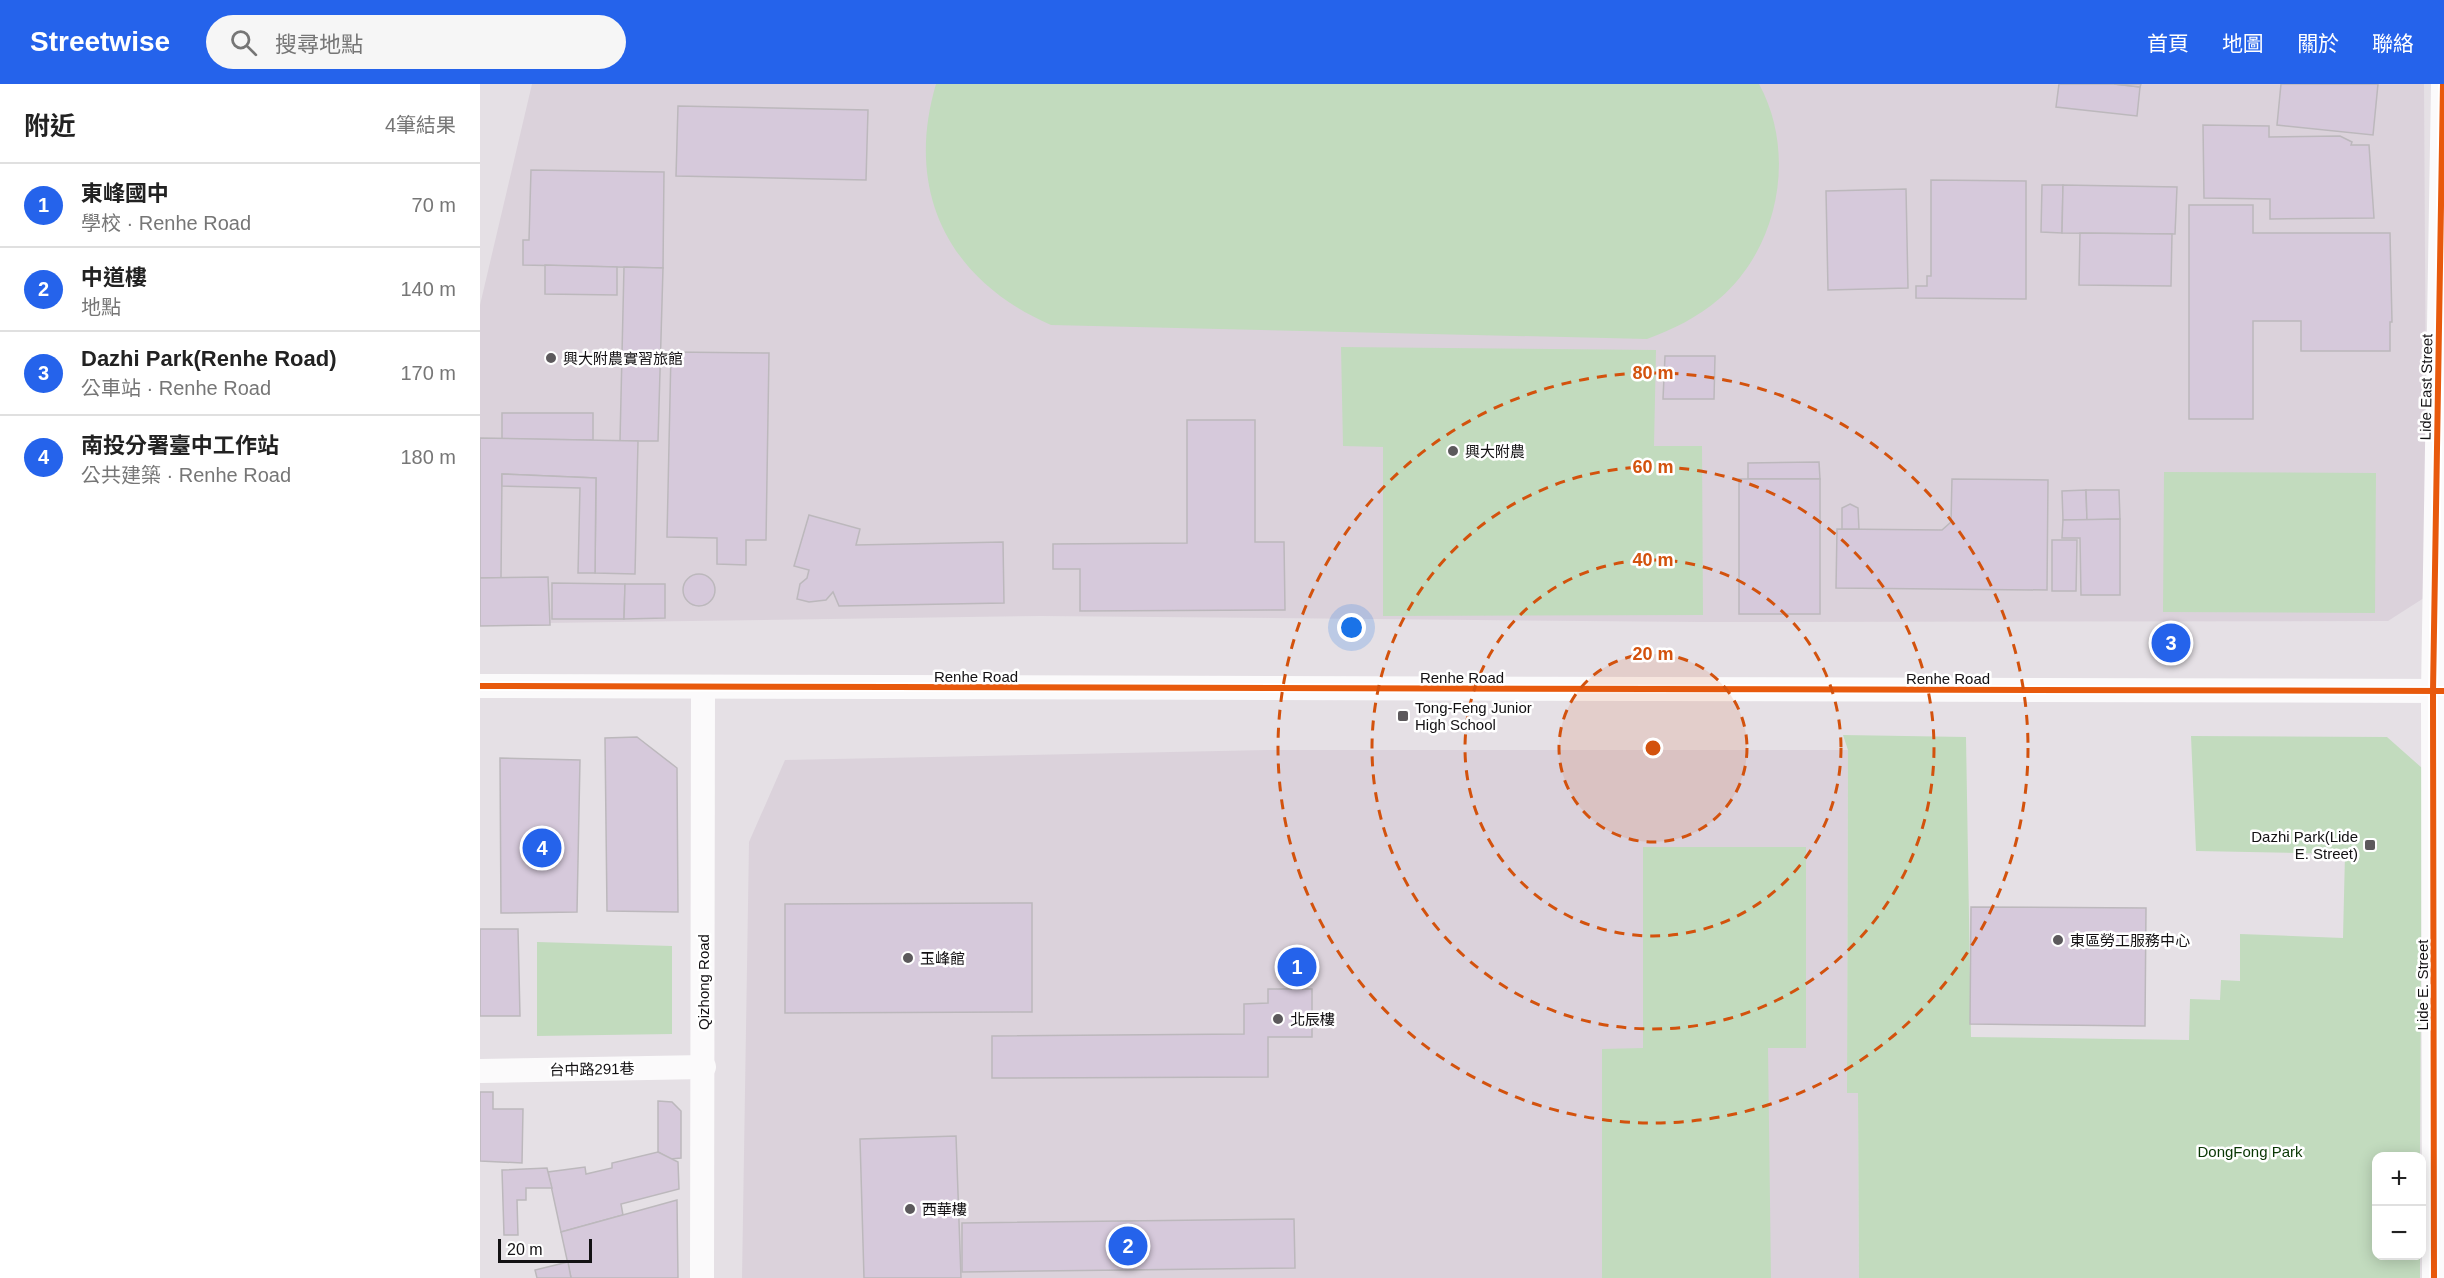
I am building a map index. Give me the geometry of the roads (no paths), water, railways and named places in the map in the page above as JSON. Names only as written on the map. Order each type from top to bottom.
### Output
[{"type":"street","name":"Lide East Street","points":[[2439,691],[2443,84]]},
{"type":"street","name":"Renhe Road","points":[[480,686],[2439,691]]},
{"type":"street","name":"Qizhong Road","points":[[702,1278],[703,687]]},
{"type":"street","name":"Lide E. Street","points":[[2434,1278],[2439,691]]},
{"type":"street","name":"台中路291巷","points":[[480,1071],[704,1067]]},
{"type":"place","name":"興大附農實習旅館","points":[[551,358]]},
{"type":"place","name":"興大附農","points":[[1453,451]]},
{"type":"place","name":"Dazhi Park(Renhe Road)","points":[[2171,643]]},
{"type":"place","name":"Tong-Feng Junior High School","points":[[1403,716]]},
{"type":"place","name":"Dazhi Park(Lide E. Street)","points":[[2370,845]]},
{"type":"place","name":"南投分署臺中工作站","points":[[542,848]]},
{"type":"place","name":"東區勞工服務中心","points":[[2058,940]]},
{"type":"place","name":"玉峰館","points":[[908,958]]},
{"type":"place","name":"東峰國中","points":[[1297,967]]},
{"type":"place","name":"北辰樓","points":[[1278,1019]]},
{"type":"place","name":"西華樓","points":[[910,1209]]},
{"type":"place","name":"中道樓","points":[[1128,1246]]},
{"type":"park label","name":"DongFong Park","points":[[2250,1151]]}]
